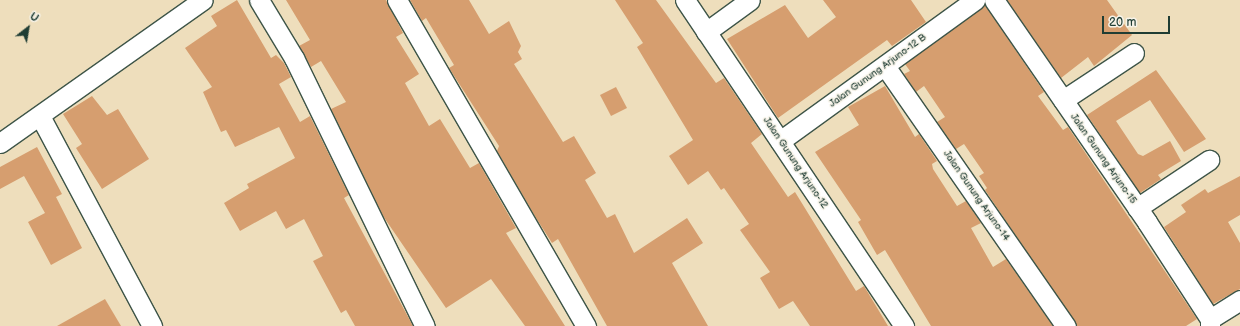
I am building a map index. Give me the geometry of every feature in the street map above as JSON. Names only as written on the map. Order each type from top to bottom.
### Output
[{"type":"street","points":[[0,143],[40,116],[183,6],[204,0]]},
{"type":"street","points":[[259,0],[294,58],[425,326]]},
{"type":"street","points":[[397,0],[586,326]]},
{"type":"street","name":"Jalan Gunung Arjuno-12","points":[[685,0],[904,326]]},
{"type":"street","points":[[706,32],[750,0]]},
{"type":"street","name":"Jalan Gunung Arjuno-12 B","points":[[780,141],[975,0]]},
{"type":"street","name":"Jalan Gunung Arjuno-15","points":[[994,0],[1137,208],[1210,322]]},
{"type":"street","points":[[1062,100],[1134,53]]},
{"type":"street","name":"Jalan Gunung Arjuno-14","points":[[885,66],[1066,326]]},
{"type":"street","points":[[40,116],[152,326]]},
{"type":"street","points":[[1137,208],[1209,160]]},
{"type":"street","points":[[1210,322],[1240,300]]},
{"type":"building","points":[[237,0],[271,58],[276,55],[284,63],[291,77],[279,84],[300,122],[310,116],[349,195],[344,198],[413,326],[355,326],[346,310],[341,313],[313,261],[323,256],[304,219],[286,229],[276,211],[240,231],[224,203],[249,188],[247,184],[295,158],[279,127],[235,147],[226,130],[221,132],[203,92],[212,87],[185,48],[217,26],[211,16]]},
{"type":"building","points":[[286,0],[386,0],[403,33],[396,37],[419,74],[405,83],[429,126],[440,119],[470,168],[479,163],[516,228],[506,233],[565,326],[525,326],[491,279],[446,308],[383,216],[331,109],[346,102],[321,61],[311,67],[299,46],[310,40]]},
{"type":"building","points":[[410,0],[469,0],[489,34],[509,21],[521,46],[518,52],[522,59],[514,64],[563,142],[574,136],[596,173],[585,180],[607,218],[615,214],[634,253],[687,218],[703,243],[672,263],[708,326],[607,326],[558,239],[552,243],[536,218],[497,151],[499,146],[449,68],[454,65],[426,18],[422,21]]},
{"type":"building","points":[[615,0],[656,0],[716,83],[724,78],[762,134],[751,143],[788,197],[795,192],[856,291],[864,286],[888,326],[810,326],[793,301],[779,309],[760,278],[770,272],[740,230],[749,224],[724,188],[721,190],[708,171],[688,185],[669,156],[693,140],[637,47],[643,43]]},
{"type":"building","points":[[823,0],[911,0],[926,22],[892,46],[887,40],[778,118],[727,39],[785,5],[808,38],[836,17]]},
{"type":"building","points":[[1007,0],[1107,0],[1132,35],[1094,66],[1088,57],[1061,78]]},
{"type":"building","points":[[985,5],[1044,92],[1038,96],[1063,130],[1068,127],[1197,319],[1186,326],[1077,326],[985,190],[987,188],[979,176],[984,173],[964,144],[956,149],[937,122],[945,117],[924,86],[916,92],[904,74],[910,71],[905,64]]},
{"type":"building","points":[[1156,70],[1206,139],[1184,152],[1150,100],[1116,121],[1138,154],[1143,156],[1170,141],[1181,161],[1158,175],[1161,179],[1140,193],[1087,115]]},
{"type":"building","points":[[885,86],[915,137],[919,134],[937,161],[932,164],[933,169],[957,206],[966,201],[981,223],[971,228],[993,267],[1006,259],[1053,326],[931,326],[885,250],[877,255],[858,222],[861,220],[815,152],[859,125],[848,107]]},
{"type":"building","points":[[616,87],[627,108],[611,116],[600,95]]},
{"type":"building","points":[[92,96],[107,115],[118,109],[149,159],[102,189],[76,148],[82,144],[63,114]]},
{"type":"building","points":[[37,147],[62,194],[56,197],[82,248],[51,265],[28,222],[45,213],[24,176],[0,189],[0,167]]},
{"type":"building","points":[[1240,176],[1240,215],[1228,222],[1240,243],[1240,289],[1213,304],[1164,227],[1186,212],[1181,205],[1205,189],[1208,193]]},
{"type":"building","points":[[105,299],[121,326],[57,326]]}]
